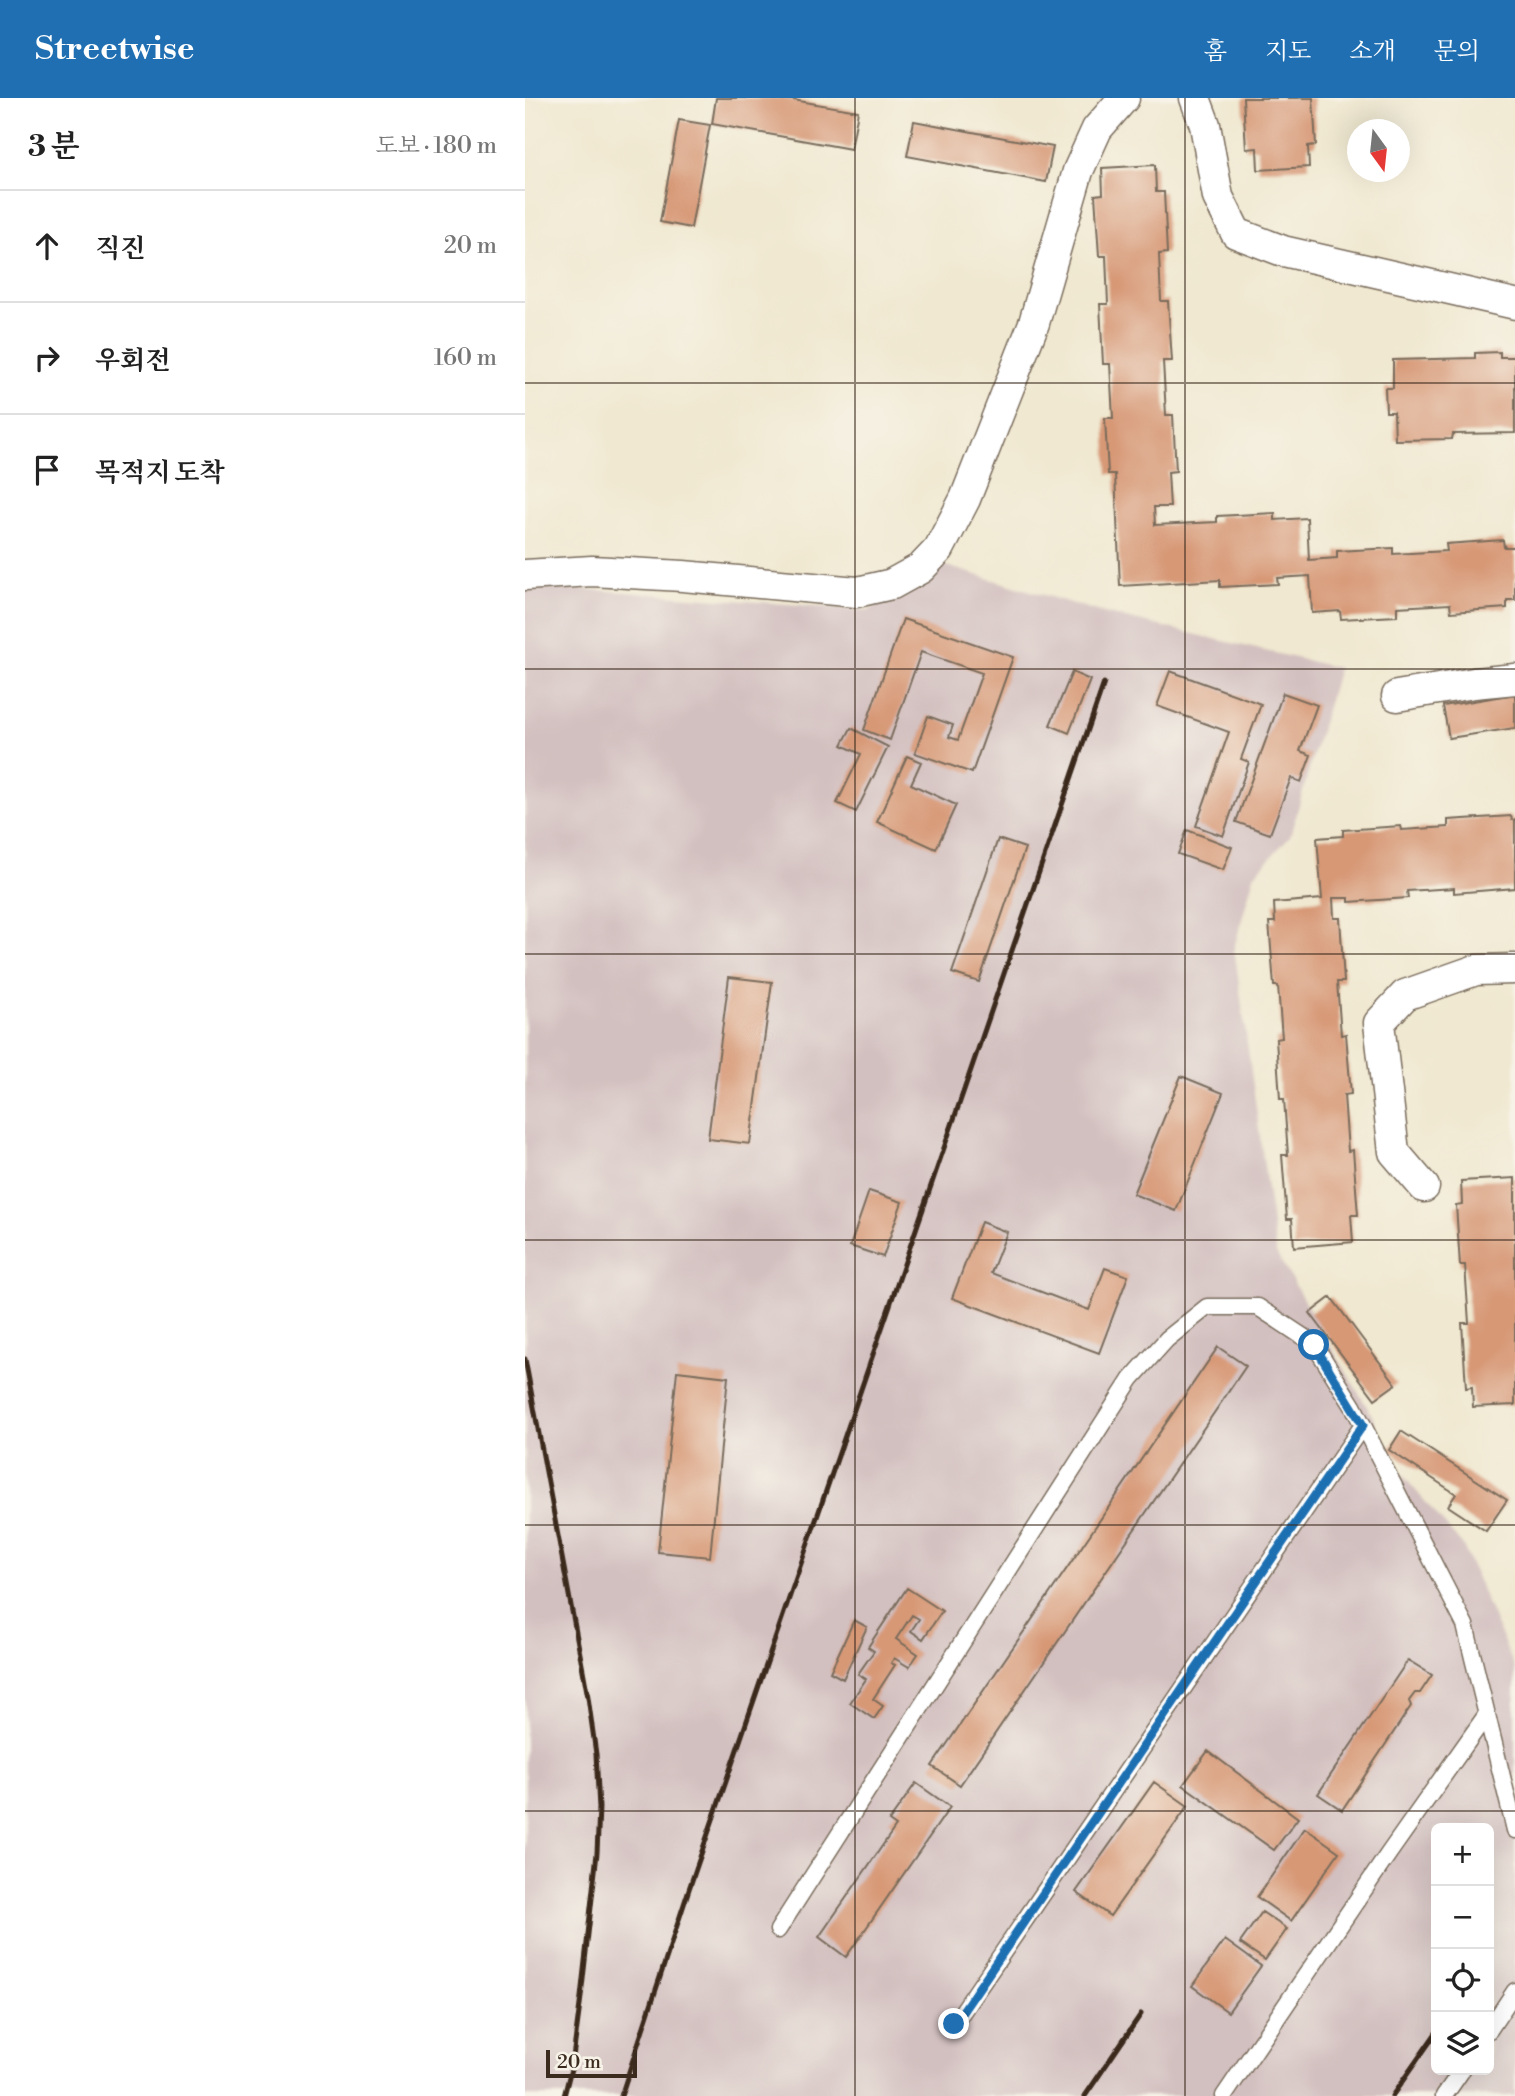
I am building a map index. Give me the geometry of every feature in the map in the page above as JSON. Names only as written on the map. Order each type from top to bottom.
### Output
[{"type":"street","points":[[525,575],[592,571],[683,576],[857,592],[892,584],[921,568],[939,548],[970,486],[1034,323],[1078,171],[1097,129],[1124,98]]},
{"type":"street","points":[[1195,98],[1205,125],[1218,197],[1235,233],[1283,251],[1515,304]]},
{"type":"street","points":[[1398,696],[1515,679]]},
{"type":"street","points":[[1424,1187],[1394,1152],[1379,1023],[1405,995],[1476,970],[1515,969]]},
{"type":"lane","points":[[778,1930],[1131,1379],[1167,1339],[1207,1307],[1258,1307],[1314,1345],[1363,1425],[1465,1625],[1515,1830]]},
{"type":"lane","points":[[954,2024],[1363,1425]]},
{"type":"lane","points":[[1224,2096],[1487,1714]]},
{"type":"lane","points":[[1494,2022],[1515,1991]]},
{"type":"lane","points":[[1444,2096],[1459,2075]]},
{"type":"shaded area","points":[[943,565],[1104,613],[1338,668],[1290,836],[1254,875],[1234,948],[1276,1253],[1374,1419],[1383,1452],[1463,1546],[1515,1669],[1515,2096],[525,2096],[525,590],[539,586],[869,610]]},
{"type":"building","points":[[716,98],[781,98],[858,111],[851,149],[712,124]]},
{"type":"building","points":[[1243,98],[1313,98],[1316,145],[1308,146],[1309,167],[1258,170],[1257,148],[1246,149]]},
{"type":"building","points":[[679,120],[710,125],[691,228],[660,222]]},
{"type":"building","points":[[914,121],[1053,147],[1046,182],[907,156]]},
{"type":"building","points":[[1155,165],[1156,192],[1164,192],[1167,253],[1159,254],[1161,301],[1168,301],[1172,361],[1163,361],[1166,415],[1173,415],[1176,471],[1168,472],[1170,507],[1154,507],[1155,525],[1217,522],[1217,516],[1275,513],[1275,520],[1307,518],[1309,560],[1337,558],[1337,551],[1393,548],[1393,554],[1447,551],[1446,544],[1503,540],[1504,547],[1515,547],[1515,600],[1507,600],[1507,608],[1451,612],[1450,604],[1397,607],[1397,616],[1341,619],[1340,611],[1312,613],[1310,576],[1277,578],[1278,584],[1220,587],[1220,580],[1120,586],[1115,474],[1108,474],[1105,418],[1113,418],[1110,364],[1103,364],[1100,304],[1108,304],[1106,256],[1099,256],[1095,195],[1103,194],[1102,168]]},
{"type":"building","points":[[1500,352],[1500,357],[1515,357],[1515,433],[1453,434],[1452,439],[1395,440],[1394,412],[1386,412],[1385,388],[1393,388],[1393,360],[1475,358],[1475,353]]},
{"type":"building","points":[[903,619],[1013,657],[972,773],[915,753],[928,716],[953,725],[949,737],[958,740],[982,673],[921,652],[890,740],[864,730]]},
{"type":"building","points":[[1170,671],[1261,704],[1241,759],[1249,762],[1223,836],[1196,826],[1229,732],[1157,706]]},
{"type":"building","points":[[1072,672],[1090,680],[1069,733],[1050,725]]},
{"type":"building","points":[[1283,693],[1317,705],[1300,751],[1311,755],[1301,782],[1291,778],[1270,834],[1236,822]]},
{"type":"building","points":[[1515,694],[1515,728],[1449,738],[1443,706]]},
{"type":"building","points":[[851,728],[888,747],[856,812],[837,803],[861,754],[842,745]]},
{"type":"building","points":[[907,756],[921,762],[911,784],[956,805],[936,849],[877,822]]},
{"type":"building","points":[[1511,816],[1512,820],[1515,820],[1515,888],[1454,893],[1454,888],[1407,891],[1408,898],[1349,902],[1349,898],[1333,898],[1334,918],[1340,918],[1344,982],[1337,982],[1341,1035],[1346,1034],[1351,1094],[1344,1095],[1348,1151],[1353,1150],[1358,1215],[1351,1215],[1353,1242],[1294,1247],[1292,1219],[1287,1219],[1282,1155],[1288,1155],[1284,1099],[1280,1099],[1276,1039],[1282,1038],[1278,986],[1274,986],[1269,922],[1275,922],[1274,903],[1322,899],[1317,838],[1343,836],[1343,830],[1401,826],[1402,830],[1448,827],[1448,820]]},
{"type":"building","points":[[1187,830],[1232,847],[1223,870],[1178,854]]},
{"type":"building","points":[[998,839],[1025,848],[979,982],[952,973]]},
{"type":"building","points":[[729,977],[772,982],[750,1144],[708,1139]]},
{"type":"building","points":[[1181,1076],[1223,1093],[1176,1211],[1133,1194]]},
{"type":"building","points":[[1515,1178],[1515,1405],[1473,1407],[1472,1387],[1466,1388],[1462,1323],[1469,1323],[1465,1265],[1460,1265],[1456,1205],[1462,1204],[1461,1181]]},
{"type":"building","points":[[869,1191],[902,1202],[883,1257],[850,1246]]},
{"type":"building","points":[[981,1222],[1007,1232],[991,1273],[1089,1310],[1105,1268],[1128,1276],[1099,1353],[952,1298]]},
{"type":"building","points":[[1331,1297],[1396,1384],[1375,1399],[1310,1313]]},
{"type":"building","points":[[1218,1347],[1246,1366],[960,1785],[932,1766]]},
{"type":"building","points":[[677,1371],[728,1377],[710,1557],[658,1552]]},
{"type":"building","points":[[1401,1431],[1507,1500],[1486,1531],[1448,1506],[1456,1494],[1389,1450]]},
{"type":"building","points":[[907,1588],[942,1611],[923,1639],[911,1631],[919,1619],[912,1615],[896,1639],[918,1654],[909,1667],[894,1658],[891,1663],[895,1665],[873,1699],[883,1706],[874,1719],[850,1703],[866,1679],[858,1674],[874,1651],[868,1647]]},
{"type":"building","points":[[854,1620],[867,1627],[843,1679],[830,1672]]},
{"type":"building","points":[[1408,1660],[1432,1675],[1420,1693],[1415,1693],[1409,1701],[1411,1706],[1342,1810],[1318,1794]]},
{"type":"building","points":[[1208,1751],[1298,1818],[1274,1850],[1183,1785]]},
{"type":"building","points":[[1154,1782],[1188,1806],[1110,1916],[1076,1892]]},
{"type":"building","points":[[916,1783],[950,1807],[846,1957],[819,1937],[896,1826],[889,1821]]},
{"type":"building","points":[[1305,1828],[1339,1852],[1291,1921],[1257,1897]]},
{"type":"building","points":[[1262,1912],[1287,1929],[1265,1960],[1240,1943]]},
{"type":"building","points":[[1225,1940],[1261,1966],[1228,2012],[1192,1986]]},
{"type":"railway","points":[[621,2096],[689,1889],[1104,683]]},
{"type":"railway","points":[[525,1359],[588,1697],[596,1754],[599,1808],[597,1853],[581,1997],[572,2065],[564,2096]]},
{"type":"railway","points":[[1085,2096],[1141,2014]]},
{"type":"railway","points":[[1392,2096],[1431,2040]]},
{"type":"route","points":[[954,2024],[1363,1425],[1314,1345]]}]
